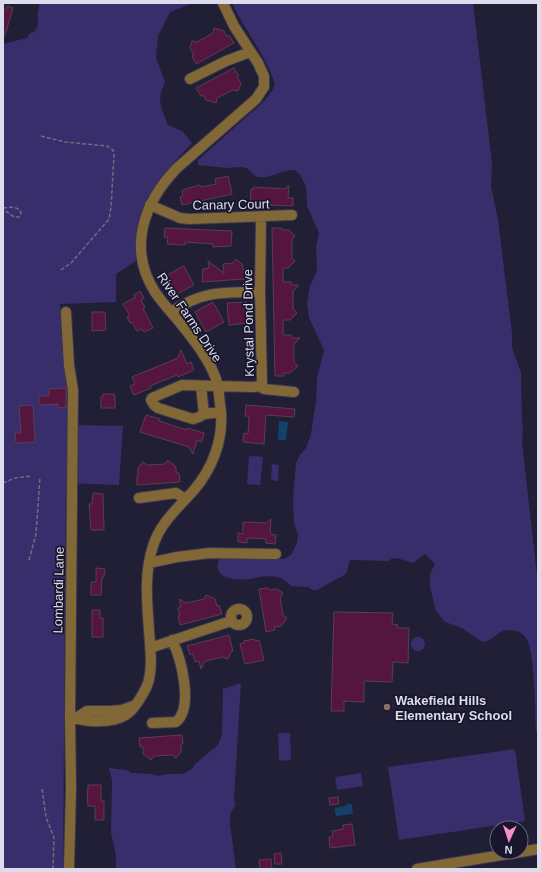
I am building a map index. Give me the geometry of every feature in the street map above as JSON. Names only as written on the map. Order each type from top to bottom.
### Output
[{"type":"street","name":"River Farms Drive","points":[[73,718],[88,721],[104,721],[125,716],[130,713],[144,693],[148,683],[150,668],[147,599],[149,563],[153,545],[158,534],[172,513],[198,485],[213,461],[220,436],[221,412],[218,387],[211,369],[197,345],[150,284],[141,256],[142,230],[150,205],[165,180],[259,95],[264,87],[265,80],[261,69],[234,26],[223,3]]},
{"type":"street","points":[[190,79],[226,61],[250,52]]},
{"type":"street","name":"Canary Court","points":[[150,205],[180,218],[189,219],[233,216],[261,217],[292,215]]},
{"type":"street","name":"Krystal Pond Drive","points":[[204,414],[193,419],[158,408],[151,400],[152,398],[182,385],[218,387],[259,386],[262,383],[260,292],[261,217]]},
{"type":"street","points":[[171,312],[181,305],[205,296],[226,292],[260,292]]},
{"type":"street","name":"Lombardi Lane","points":[[66,312],[69,365],[73,390],[73,718],[69,869]]},
{"type":"street","points":[[201,386],[204,414],[221,412]]},
{"type":"street","points":[[259,386],[264,389],[294,392]]},
{"type":"street","points":[[139,498],[176,494],[185,499]]},
{"type":"street","points":[[149,563],[177,557],[210,553],[276,554]]},
{"type":"street","points":[[150,648],[231,621]]},
{"type":"street","points":[[152,723],[176,722],[181,717],[183,711],[184,695],[182,669],[172,640]]},
{"type":"street","points":[[417,869],[475,864],[490,860]]},
{"type":"path","points":[[41,136],[56,141],[107,146],[113,150],[114,155],[109,219],[71,263],[61,270]]},
{"type":"path","points":[[11,207],[18,208],[21,212],[21,216],[14,217],[3,209],[11,207]]},
{"type":"path","points":[[3,483],[15,478],[31,476]]},
{"type":"path","points":[[29,560],[36,534],[40,477]]},
{"type":"path","points":[[42,789],[46,817],[54,838],[54,869]]},
{"type":"shaded area","points":[[39,3],[193,3],[170,12],[158,36],[156,58],[165,82],[162,89],[160,104],[168,125],[182,131],[192,143],[163,175],[147,198],[138,224],[136,239],[137,260],[116,274],[116,302],[60,304],[64,355],[70,390],[71,425],[123,426],[119,485],[66,483],[63,869],[3,869],[3,44],[27,38],[30,33],[34,32],[38,25]]},
{"type":"shaded area","points":[[232,3],[473,3],[492,163],[491,186],[498,220],[512,333],[512,347],[521,373],[522,442],[538,584],[538,733],[536,730],[533,667],[529,644],[526,638],[517,631],[507,630],[501,632],[490,640],[482,642],[462,628],[445,622],[436,611],[430,587],[430,574],[435,564],[425,554],[413,563],[397,558],[389,561],[350,560],[346,574],[317,590],[313,590],[308,587],[291,586],[283,579],[278,577],[263,576],[238,580],[226,577],[218,571],[217,566],[219,559],[284,559],[291,555],[297,543],[298,535],[294,523],[293,498],[296,463],[306,448],[311,434],[316,401],[317,378],[324,350],[309,318],[307,302],[310,286],[317,271],[316,248],[319,233],[307,206],[306,186],[300,175],[295,170],[290,170],[267,177],[258,177],[244,167],[227,168],[198,165],[198,160],[264,101],[272,91],[275,84],[261,53]]},
{"type":"shaded area","points":[[249,456],[263,457],[260,485],[247,484]]},
{"type":"shaded area","points":[[272,464],[279,465],[278,481],[271,480]]},
{"type":"shaded area","points":[[415,637],[421,637],[425,641],[425,647],[421,651],[415,651],[411,647],[411,641]]},
{"type":"shaded area","points":[[241,683],[234,798],[235,805],[230,815],[236,869],[116,869],[116,857],[111,832],[112,780],[109,768],[126,770],[132,773],[158,776],[166,774],[183,774],[192,769],[195,764],[218,745],[222,734],[223,689]]},
{"type":"shaded area","points":[[278,733],[290,733],[291,760],[279,761]]},
{"type":"shaded area","points":[[515,749],[525,820],[489,820],[489,826],[399,840],[388,767]]},
{"type":"shaded area","points":[[361,773],[363,786],[337,790],[335,777]]},
{"type":"water","points":[[279,421],[288,422],[286,440],[278,440]]},
{"type":"water","points":[[349,803],[352,805],[353,814],[336,816],[335,808],[345,806]]},
{"type":"building","points":[[7,6],[13,8],[5,35],[3,35],[3,9],[6,10]]},
{"type":"building","points":[[214,28],[224,31],[227,37],[229,35],[234,43],[196,64],[192,56],[194,55],[190,48],[192,41],[197,42],[213,33]]},
{"type":"building","points":[[234,68],[241,83],[238,91],[233,90],[217,98],[216,103],[206,100],[203,95],[201,96],[196,88]]},
{"type":"building","points":[[228,176],[232,194],[182,205],[180,197],[183,196],[182,190],[200,185],[201,187],[216,184],[215,179]]},
{"type":"building","points":[[289,185],[288,198],[293,198],[293,206],[250,204],[251,189],[254,189],[254,187],[285,189]]},
{"type":"building","points":[[165,228],[232,231],[231,246],[213,247],[213,244],[185,242],[185,245],[167,244],[168,237],[164,237]]},
{"type":"building","points":[[272,228],[289,230],[295,236],[292,240],[292,258],[295,261],[288,268],[283,268],[283,282],[291,282],[291,285],[299,285],[293,291],[293,309],[297,313],[290,320],[283,320],[284,335],[291,335],[292,338],[300,338],[294,344],[294,362],[298,366],[290,373],[284,373],[284,376],[275,376]]},
{"type":"building","points":[[236,259],[242,264],[245,279],[202,282],[203,269],[209,268],[208,261],[224,273],[223,264],[233,263]]},
{"type":"building","points":[[184,266],[194,285],[177,294],[167,275]]},
{"type":"building","points":[[140,291],[144,298],[141,300],[145,307],[143,308],[153,328],[144,332],[142,329],[137,331],[132,322],[130,323],[127,317],[130,316],[123,304],[136,297],[134,295]]},
{"type":"building","points":[[213,302],[224,322],[206,332],[195,312]]},
{"type":"building","points":[[247,302],[249,323],[229,325],[227,303]]},
{"type":"building","points":[[92,312],[105,312],[106,330],[92,331]]},
{"type":"building","points":[[181,350],[187,364],[191,362],[194,370],[150,386],[151,388],[134,395],[130,386],[135,384],[132,377],[178,358]]},
{"type":"building","points":[[66,388],[66,407],[58,408],[58,404],[39,405],[39,396],[49,396],[49,389]]},
{"type":"building","points":[[103,394],[114,394],[115,408],[101,408],[101,397],[103,397]]},
{"type":"building","points":[[33,405],[35,442],[16,443],[15,433],[21,433],[19,406]]},
{"type":"building","points":[[246,405],[295,409],[294,417],[266,415],[264,444],[243,442],[244,433],[248,434],[249,416],[245,416]]},
{"type":"building","points":[[146,415],[187,430],[187,428],[204,433],[202,442],[197,440],[193,454],[189,447],[140,432]]},
{"type":"building","points":[[168,460],[176,467],[176,473],[179,473],[180,482],[137,485],[138,468],[143,462],[147,465],[165,464]]},
{"type":"building","points":[[93,493],[103,494],[104,530],[91,530],[89,504],[92,504]]},
{"type":"building","points":[[271,519],[270,534],[276,535],[275,544],[266,543],[266,539],[247,538],[247,543],[238,542],[238,533],[243,534],[243,522],[266,523]]},
{"type":"building","points":[[96,568],[105,569],[104,577],[102,577],[101,595],[91,595],[91,582],[96,582]]},
{"type":"building","points":[[268,588],[269,590],[277,589],[283,593],[280,598],[283,615],[287,618],[281,626],[274,627],[275,630],[266,632],[259,589]]},
{"type":"building","points":[[206,595],[215,599],[222,614],[180,625],[178,608],[181,607],[179,599],[186,603],[204,599]]},
{"type":"building","points":[[92,610],[100,610],[100,618],[103,618],[103,637],[92,637]]},
{"type":"building","points":[[334,612],[393,613],[392,624],[398,625],[397,628],[409,628],[408,663],[393,662],[392,682],[364,681],[364,702],[344,701],[344,711],[331,711]]},
{"type":"building","points":[[229,635],[233,651],[228,659],[223,657],[205,661],[201,669],[199,661],[195,662],[193,654],[190,655],[187,646]]},
{"type":"building","points":[[254,639],[255,641],[259,640],[264,660],[245,664],[240,644],[244,643],[244,641]]},
{"type":"building","points":[[182,735],[183,744],[181,744],[181,752],[176,758],[172,755],[154,756],[151,760],[143,754],[143,747],[140,747],[139,738]]},
{"type":"building","points":[[88,785],[101,785],[101,801],[104,801],[104,820],[95,820],[95,806],[88,806]]},
{"type":"building","points":[[338,797],[339,804],[330,805],[329,798]]},
{"type":"building","points":[[352,824],[355,845],[330,848],[329,837],[333,837],[332,831],[343,829],[343,825]]},
{"type":"building","points":[[281,853],[282,864],[275,864],[274,854]]},
{"type":"building","points":[[271,859],[272,869],[260,869],[259,860]]},
{"type":"place","name":"Wakefield Hills Elementary School","points":[[387,707]]}]
